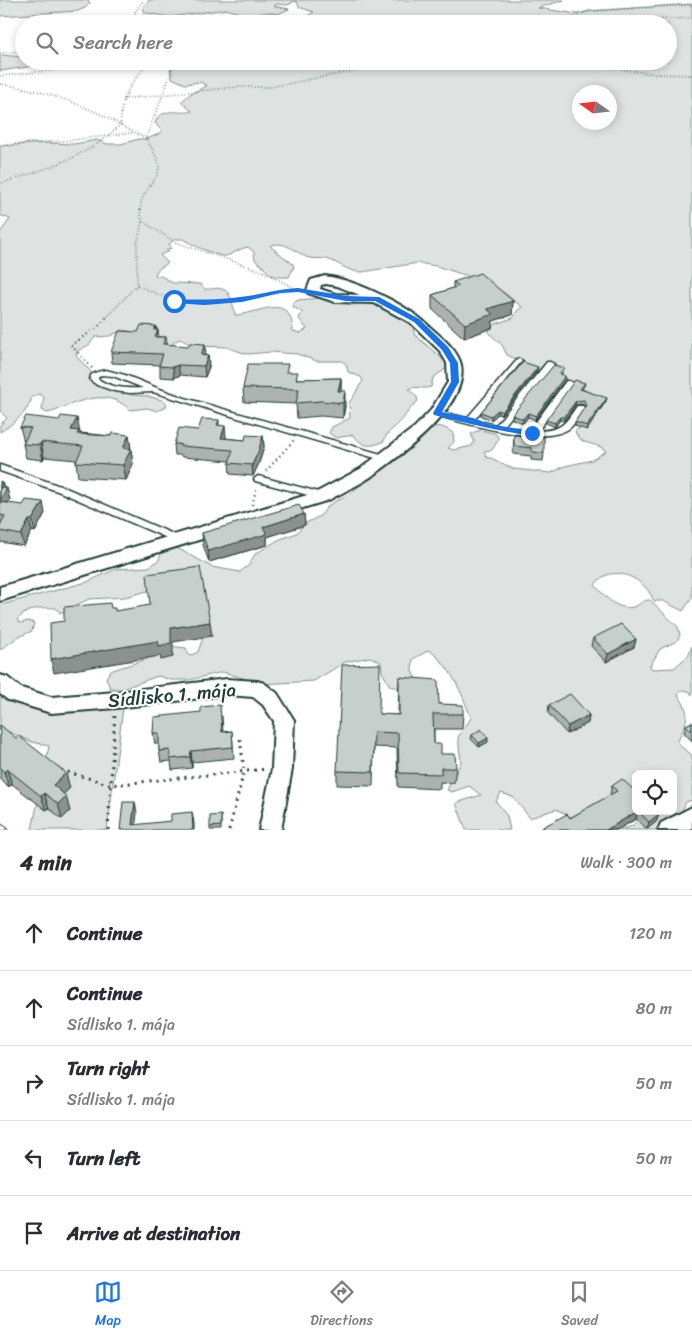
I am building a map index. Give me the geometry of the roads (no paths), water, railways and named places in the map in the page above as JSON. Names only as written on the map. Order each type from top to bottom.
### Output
[{"type":"street","points":[[0,594],[323,496],[366,473],[437,413],[455,382],[454,363],[445,349],[416,320],[376,298],[346,298],[321,295]]},
{"type":"street","name":"Sídlisko 1. mája","points":[[0,683],[15,694],[50,705],[116,700],[227,687],[257,690],[270,700],[284,720],[282,769],[270,830]]},
{"type":"street","points":[[669,830],[692,817]]},
{"type":"lane","points":[[470,420],[519,361]]},
{"type":"lane","points":[[498,428],[550,364]]},
{"type":"lane","points":[[152,390],[137,391],[112,388],[98,384],[94,380],[97,373],[103,371],[112,373],[152,390],[385,458]]},
{"type":"lane","points":[[532,433],[569,383]]},
{"type":"lane","points":[[437,413],[498,428],[532,433],[551,433],[567,427],[580,408]]},
{"type":"lane","points":[[0,468],[63,490],[179,540]]},
{"type":"lane","points":[[258,479],[323,496]]}]
